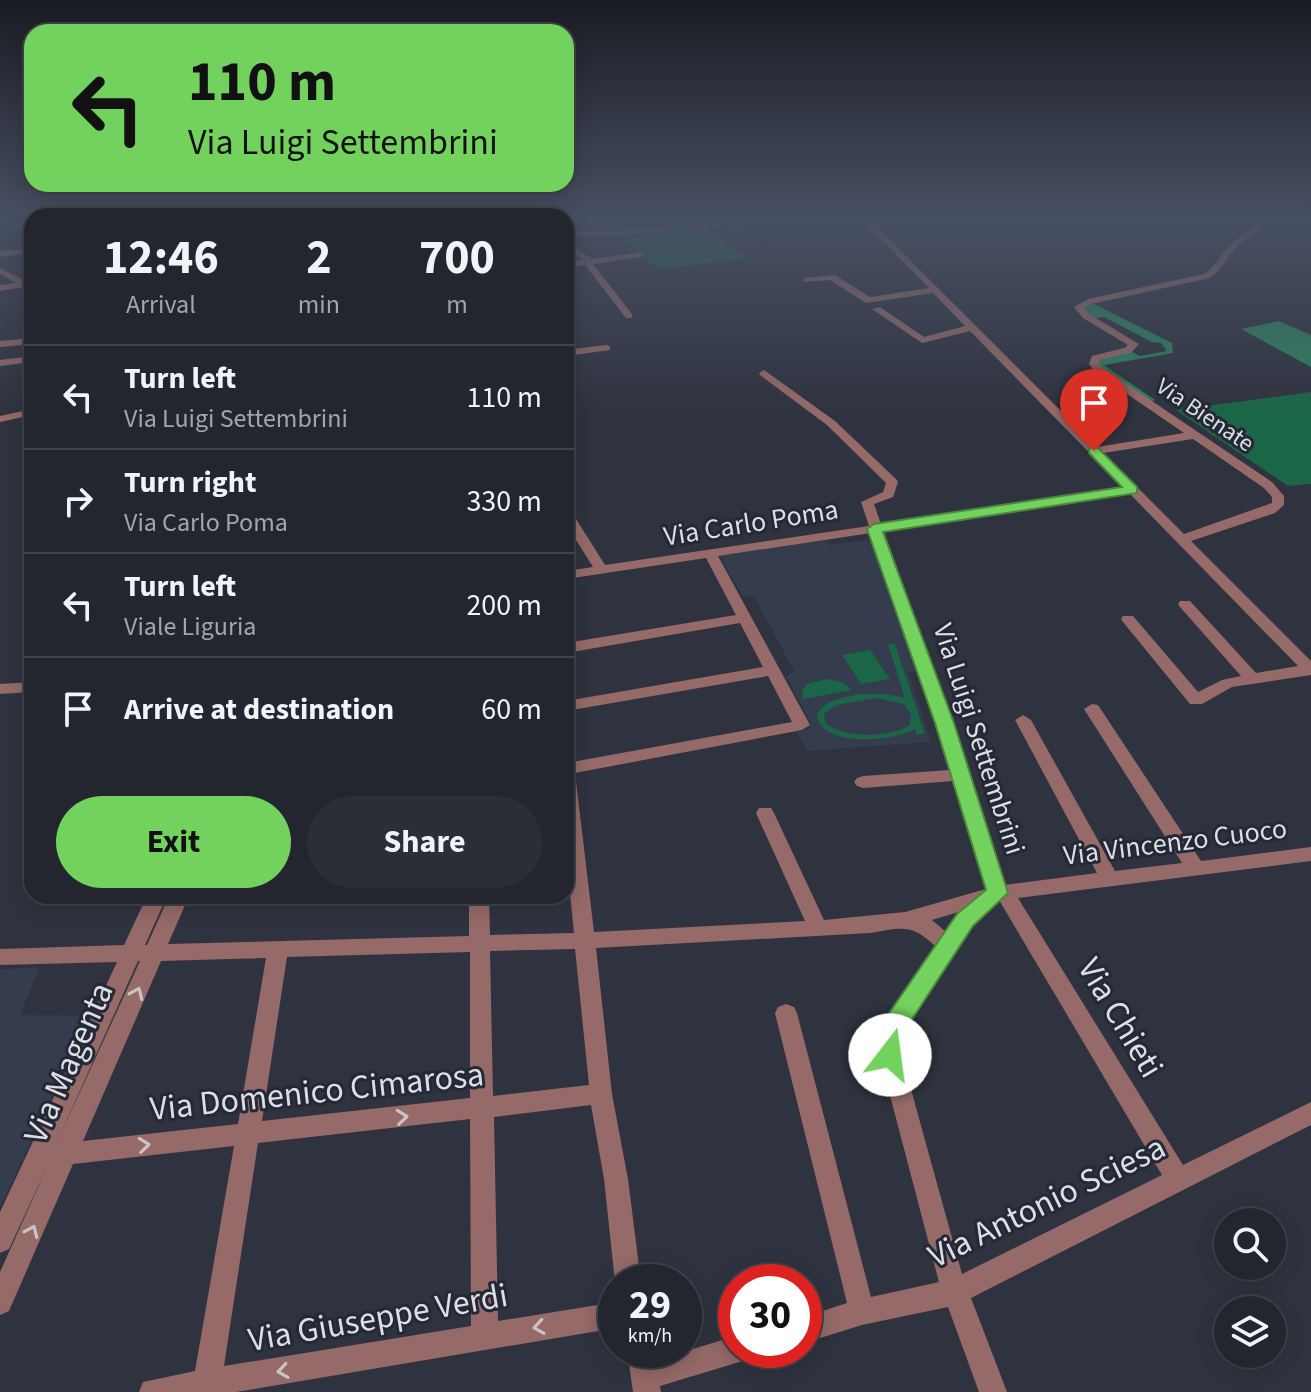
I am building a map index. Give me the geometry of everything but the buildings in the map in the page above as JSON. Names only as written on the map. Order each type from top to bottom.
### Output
[{"type":"street","points":[[605,284],[629,316]]},
{"type":"street","points":[[844,284],[868,300],[936,290]]},
{"type":"street","points":[[930,284],[1311,669]]},
{"type":"street","name":"Via Bienate","points":[[1170,284],[1087,302],[1079,307],[1086,316],[1134,344],[1126,351],[1096,358],[1094,363],[1268,485],[1279,501],[1270,510],[1181,540]]},
{"type":"street","points":[[0,288],[24,286]]},
{"type":"street","points":[[877,309],[922,340],[972,327]]},
{"type":"street","points":[[583,338],[591,350]]},
{"type":"street","points":[[0,344],[24,342]]},
{"type":"street","points":[[574,352],[606,348]]},
{"type":"street","points":[[0,363],[24,360]]},
{"type":"street","name":"Via Luigi Settembrini","points":[[764,373],[831,423],[892,482],[889,494],[867,502],[874,529],[1001,892],[972,913],[892,1029],[888,1046],[955,1292],[993,1392]]},
{"type":"street","points":[[0,419],[24,414]]},
{"type":"street","points":[[1094,451],[1195,435]]},
{"type":"street","name":"Via Carlo Poma","points":[[574,574],[1132,490]]},
{"type":"street","points":[[574,527],[601,569]]},
{"type":"street","points":[[574,766],[802,725],[710,553]]},
{"type":"street","points":[[1185,604],[1252,678]]},
{"type":"street","points":[[574,647],[746,618]]},
{"type":"street","points":[[1128,619],[1196,700],[1221,685],[1311,669]]},
{"type":"street","points":[[574,705],[773,670]]},
{"type":"street","points":[[0,689],[24,688]]},
{"type":"street","points":[[1092,709],[1195,867]]},
{"type":"street","points":[[1023,720],[1109,878]]},
{"type":"street","points":[[863,782],[961,775]]},
{"type":"street","points":[[765,813],[818,928]]},
{"type":"street","points":[[574,836],[601,1094],[616,1179],[626,1264]]},
{"type":"street","name":"Via Vincenzo Cuoco","points":[[0,957],[480,944],[818,928],[905,920],[1001,892],[1311,854]]},
{"type":"street","name":"Via Chieti","points":[[1001,892],[1178,1179]]},
{"type":"street","name":"Via Magenta","points":[[0,1302],[66,1154],[142,954],[155,904]]},
{"type":"street","name":"Via Magenta","points":[[0,1240],[40,1153],[142,954],[174,904]]},
{"type":"street","points":[[479,904],[485,1336]]},
{"type":"street","points":[[905,920],[927,926],[948,946]]},
{"type":"street","points":[[207,1383],[278,950]]},
{"type":"street","points":[[786,1013],[862,1312]]},
{"type":"street","name":"Via Domenico Cimarosa","points":[[40,1153],[66,1154],[601,1094]]},
{"type":"street","name":"Via Antonio Sciesa","points":[[822,1324],[862,1312],[955,1292],[1311,1113]]},
{"type":"street","name":"Via Giuseppe Verdi","points":[[153,1392],[598,1318]]},
{"type":"street","points":[[644,1373],[718,1354]]},
{"type":"shaded area","points":[[825,540],[830,545],[865,540],[872,543],[917,671],[908,672],[931,742],[807,751],[797,732],[808,730],[811,723],[786,677],[794,671],[754,596],[743,597],[720,556]]},
{"type":"shaded area","points":[[39,968],[20,1015],[90,1016],[0,1207],[0,969]]},
{"type":"green space","points":[[1092,303],[1172,343],[1173,353],[1104,365],[1155,400],[1150,402],[1098,366],[1097,361],[1130,351],[1140,356],[1167,351],[1161,343],[1152,342],[1104,317],[1089,315],[1083,307]]},
{"type":"green space","points":[[1279,321],[1311,335],[1311,367],[1241,329]]},
{"type":"green space","points":[[1311,392],[1311,484],[1288,486],[1176,410]]},
{"type":"green space","points":[[888,644],[895,644],[925,734],[917,734],[915,729],[875,739],[843,737],[830,733],[821,725],[817,714],[823,706],[844,697],[884,694],[905,698]],"holes":[[[877,698],[904,704],[911,714],[910,725],[891,732],[855,734],[825,723],[824,713],[837,705]]]},
{"type":"green space","points":[[870,650],[890,679],[861,684],[842,655]]},
{"type":"green space","points":[[827,679],[842,682],[852,690],[803,699],[802,691],[807,684]]},
{"type":"route","points":[[890,1055],[888,1040],[892,1029],[965,920],[997,893],[944,723],[874,529],[1132,490],[1094,451]]}]
